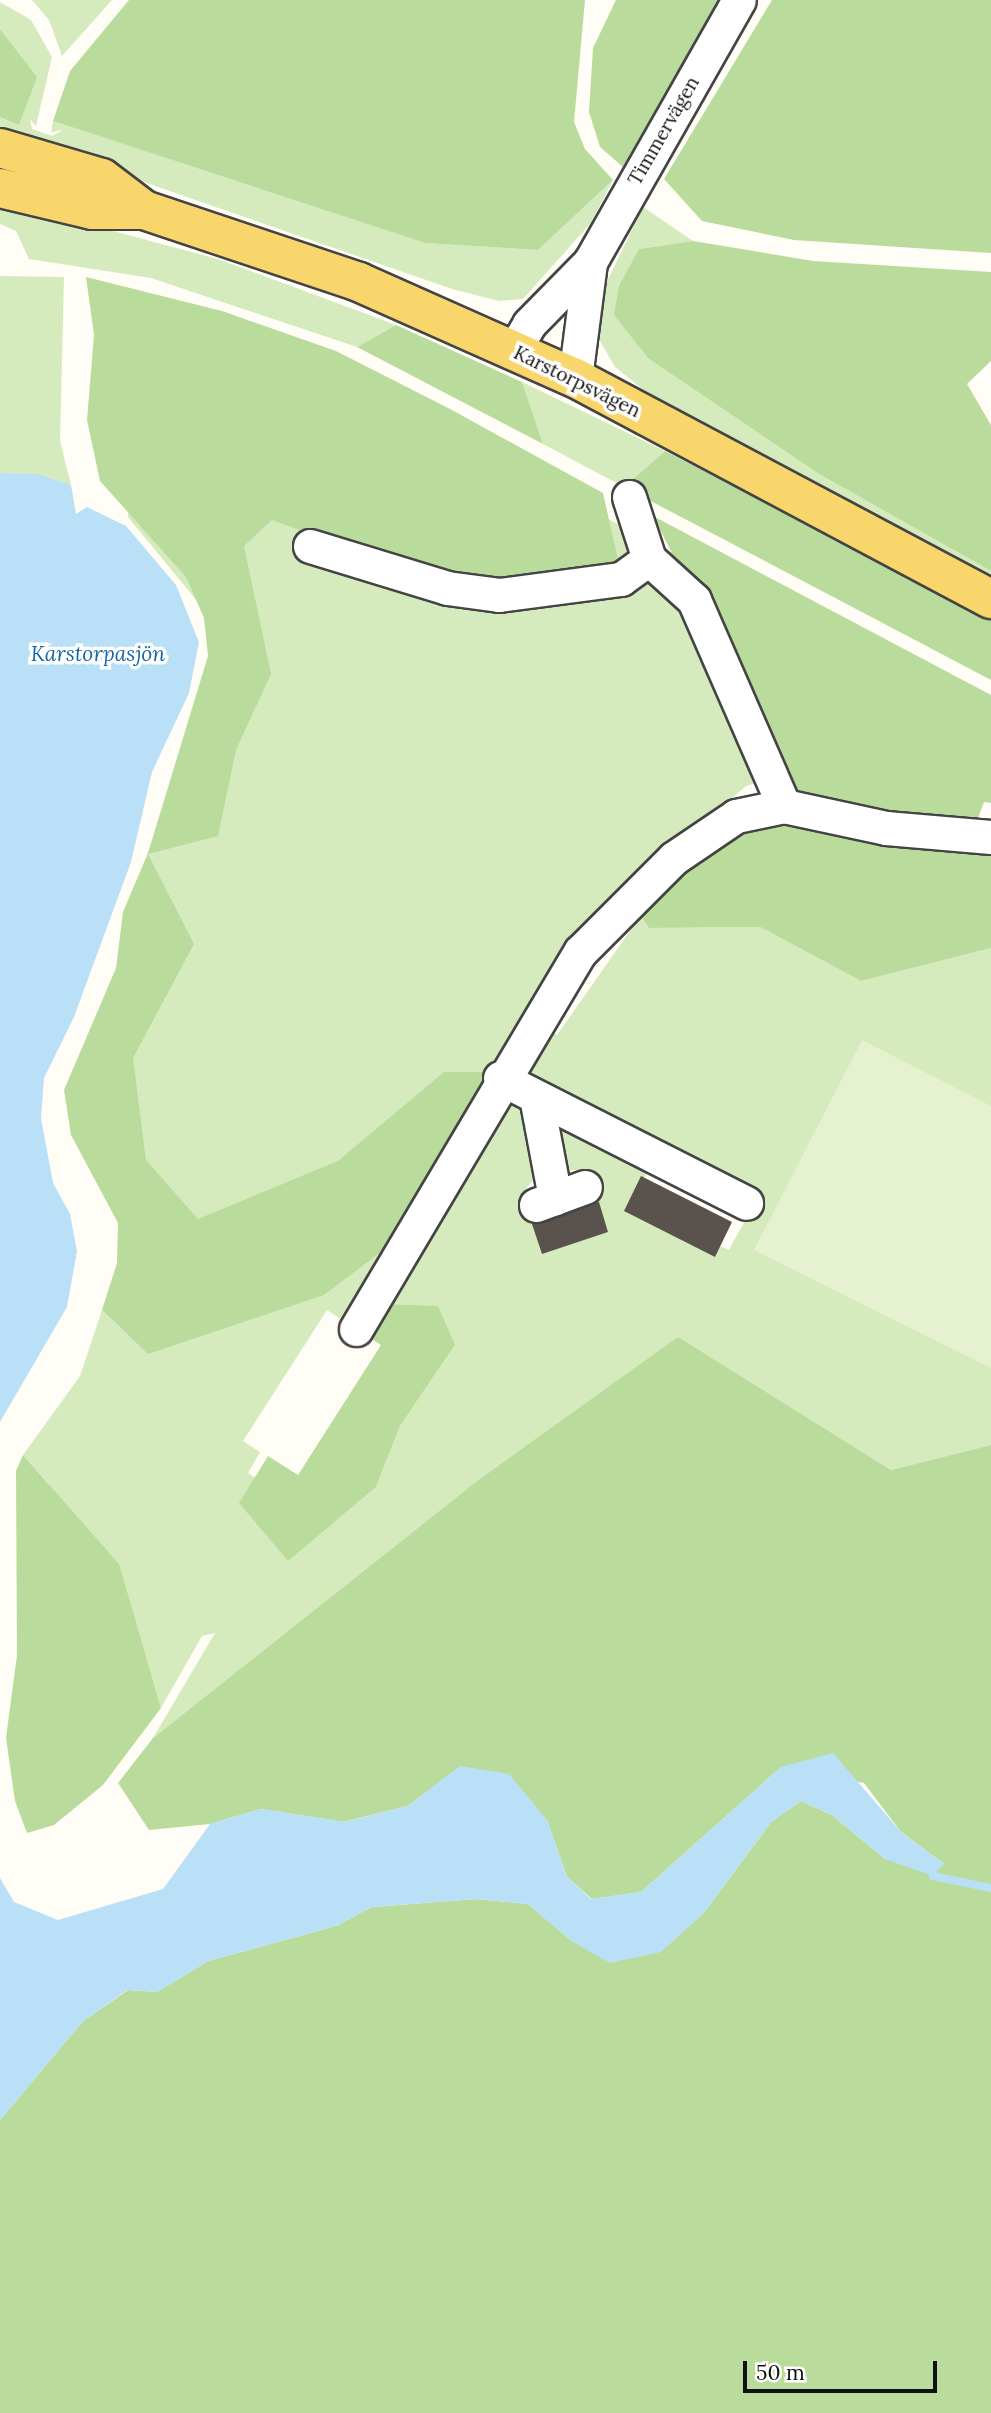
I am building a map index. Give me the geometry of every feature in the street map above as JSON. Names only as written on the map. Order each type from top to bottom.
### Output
[{"type":"main road","name":"Karstorpsvägen","points":[[0,148],[102,178],[144,210]]},
{"type":"main road","name":"Karstorpsvägen","points":[[0,188],[92,210],[144,210],[359,282],[575,378],[991,599]]},
{"type":"street","name":"Timmervägen","points":[[513,351],[590,262],[739,0]]},
{"type":"street","name":"Timmervägen","points":[[575,378],[590,262]]},
{"type":"street","points":[[629,497],[649,559],[694,600],[784,806]]},
{"type":"street","points":[[310,546],[447,588],[499,595],[621,579],[649,559]]},
{"type":"street","points":[[356,1329],[500,1079],[580,952],[644,885],[736,816],[784,806],[886,828],[991,837]]},
{"type":"street","points":[[500,1079],[746,1203]]},
{"type":"street","points":[[536,1097],[545,1201],[586,1187]]},
{"type":"green space","points":[[32,0],[112,0],[62,56],[49,20]]},
{"type":"green space","points":[[129,0],[585,0],[574,122],[585,149],[613,180],[538,250],[425,243],[53,121],[70,71]]},
{"type":"green space","points":[[616,0],[719,0],[623,167],[600,147],[589,112],[593,48]]},
{"type":"green space","points":[[772,0],[991,0],[991,253],[794,240],[702,221],[664,179]]},
{"type":"green space","points":[[0,2],[31,20],[52,57],[36,126],[30,119],[32,129],[52,136],[63,130],[51,132],[53,121],[425,243],[538,250],[613,180],[590,224],[523,299],[499,301],[452,289],[0,132],[0,117],[19,124],[36,77],[0,29]]},
{"type":"green space","points":[[0,29],[37,77],[19,125],[0,117]]},
{"type":"green space","points":[[0,201],[218,259],[396,325],[357,347],[151,278],[29,259],[16,231],[0,224]]},
{"type":"green space","points":[[643,207],[693,241],[639,249],[649,359],[819,474],[991,571],[991,578],[646,392],[615,367],[596,334],[598,300]]},
{"type":"green space","points":[[693,241],[813,261],[991,272],[991,361],[967,384],[991,425],[991,571],[819,474],[649,359],[614,315],[619,286],[639,249]]},
{"type":"green space","points":[[0,276],[64,277],[60,441],[71,485],[39,474],[0,473]]},
{"type":"green space","points":[[86,277],[222,311],[336,351],[452,410],[603,493],[619,564],[595,580],[436,580],[272,520],[244,546],[271,674],[236,750],[218,836],[148,854],[194,944],[133,1058],[146,1160],[198,1219],[338,1161],[444,1072],[494,1072],[402,1236],[324,1295],[148,1354],[102,1310],[117,1263],[118,1223],[71,1135],[64,1090],[116,968],[123,912],[148,853],[208,656],[204,618],[186,577],[100,481],[87,420],[94,335]]},
{"type":"green space","points":[[118,308],[264,338],[833,637],[821,764],[746,786],[637,881],[359,1268],[402,1236],[351,1326],[327,1310],[243,1441],[260,1452],[248,1473],[329,1526],[376,1487],[400,1426],[455,1345],[378,1304],[500,1084],[527,1098],[540,1172],[525,1190],[542,1253],[608,1232],[587,1169],[562,1171],[545,1110],[652,1165],[625,1211],[715,1257],[720,1246],[729,1250],[756,1200],[512,1078],[542,1026],[557,1035],[632,928],[618,918],[632,904],[649,928],[760,927],[861,981],[991,948],[991,1445],[891,1470],[678,1338],[477,1481],[153,1738],[215,1633],[202,1636],[161,1708],[147,1661],[49,1484],[23,1455],[80,1376],[102,1310],[128,1335],[142,1313],[108,1149],[148,853],[225,635],[128,517]]},
{"type":"green space","points":[[396,325],[522,382],[543,444],[357,347]]},
{"type":"green space","points":[[522,382],[665,451],[624,487],[543,444]]},
{"type":"green space","points":[[665,451],[991,619],[991,680],[624,487]]},
{"type":"green space","points":[[653,516],[991,695],[991,803],[984,802],[974,829],[797,797]]},
{"type":"green space","points":[[784,815],[991,846],[991,948],[861,981],[760,927],[649,928],[632,904],[740,820]]},
{"type":"green space","points":[[862,1040],[991,1106],[991,1368],[754,1250]]},
{"type":"green space","points":[[378,1304],[438,1306],[455,1345],[400,1426],[376,1487],[288,1561],[239,1503],[268,1456],[298,1475],[381,1345],[362,1333]]},
{"type":"green space","points":[[678,1337],[891,1470],[991,1445],[991,2413],[0,2413],[0,2120],[83,2021],[128,1990],[157,1992],[208,1961],[336,1926],[372,1907],[476,1899],[528,1904],[573,1942],[703,1914],[771,1822],[801,1801],[832,1815],[885,1859],[944,1864],[901,1832],[864,1783],[781,1767],[641,1892],[592,1899],[567,1877],[547,1820],[460,1767],[408,1806],[344,1822],[261,1809],[210,1824],[149,1830],[118,1783],[153,1738],[477,1481]]},
{"type":"green space","points":[[23,1455],[119,1564],[161,1708],[103,1785],[54,1825],[27,1833],[15,1801],[6,1738],[17,1655],[16,1471]]},
{"type":"water","name":"Karstorpasjön","points":[[0,473],[39,474],[71,485],[76,514],[87,507],[126,526],[176,585],[199,642],[189,693],[152,772],[131,862],[74,1017],[44,1078],[41,1118],[53,1183],[70,1214],[77,1251],[67,1307],[0,1422]]},
{"type":"water","points":[[833,1753],[901,1832],[944,1864],[933,1876],[885,1859],[832,1815],[801,1801],[771,1822],[703,1914],[661,1952],[610,1963],[573,1942],[528,1904],[476,1899],[372,1907],[336,1926],[208,1961],[157,1992],[127,1990],[83,2021],[0,2120],[0,1878],[14,1902],[58,1920],[163,1889],[210,1824],[261,1809],[345,1822],[408,1806],[460,1766],[509,1774],[547,1820],[567,1877],[591,1899],[641,1892],[781,1767]]},
{"type":"building","points":[[641,1176],[732,1222],[715,1257],[624,1211]]},
{"type":"building","points":[[599,1202],[608,1232],[542,1254],[532,1224]]},
{"type":"waterway","points":[[933,1876],[991,1888]]}]
